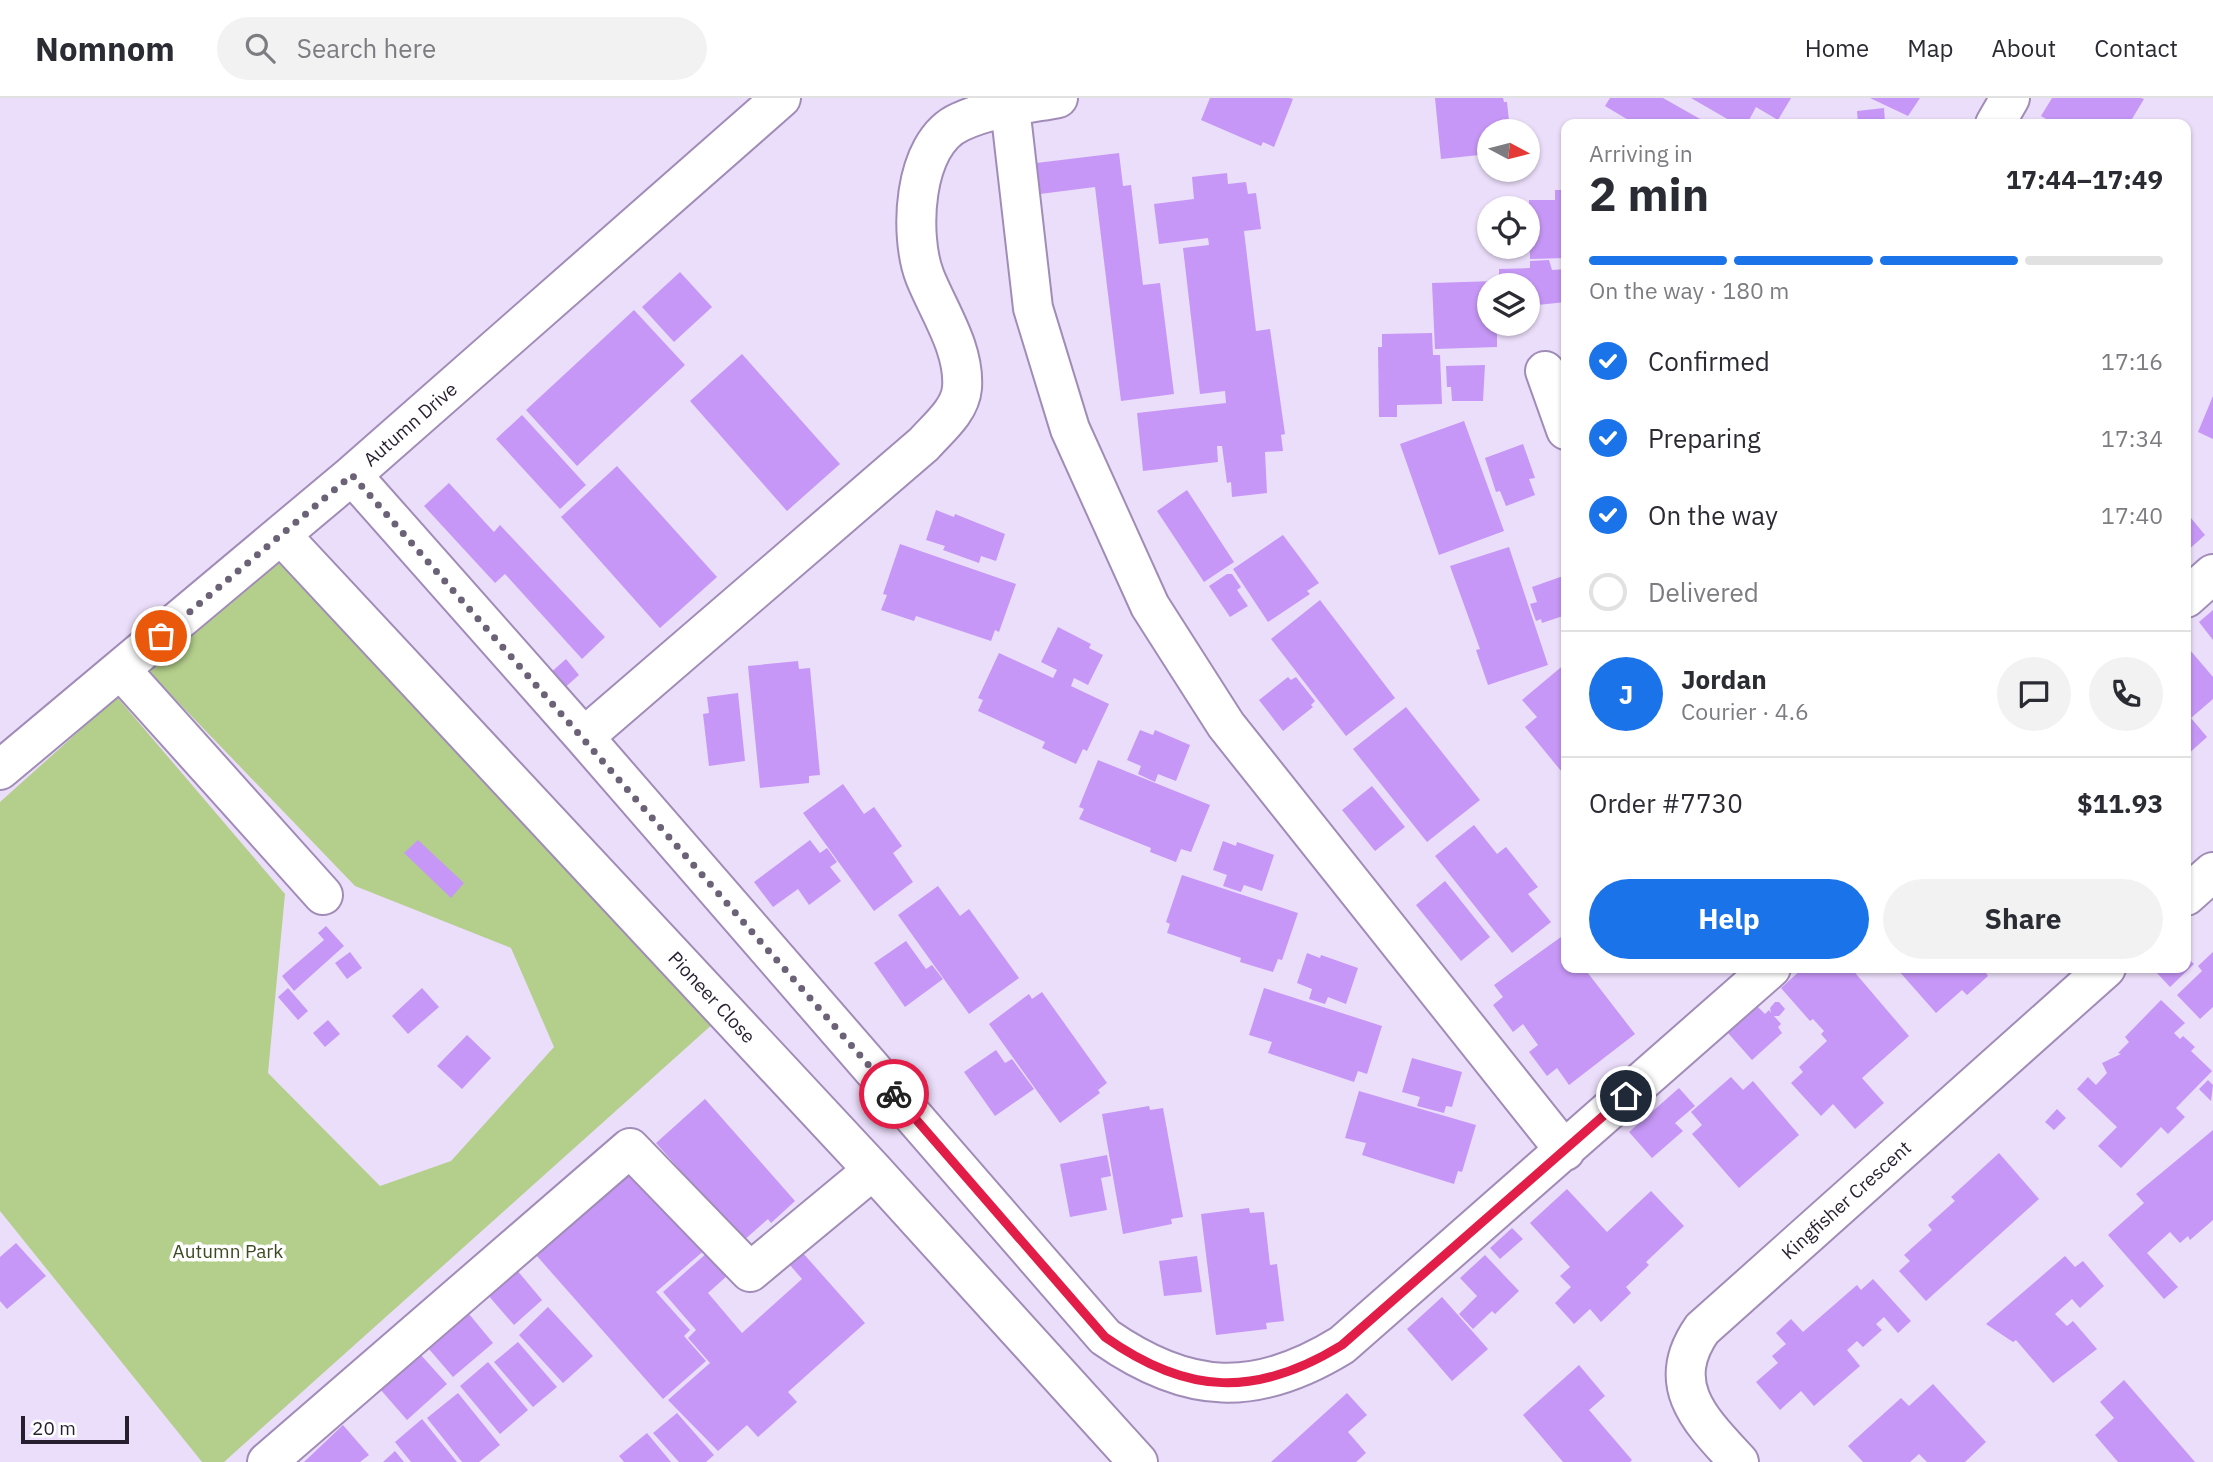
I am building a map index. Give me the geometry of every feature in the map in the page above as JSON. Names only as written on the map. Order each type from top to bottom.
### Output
[{"type":"street","name":"Autumn Drive","points":[[0,770],[352,475],[780,98]]},
{"type":"street","points":[[584,737],[923,444],[954,410],[962,390],[962,361],[918,251],[915,225],[919,188],[929,159],[943,134],[958,122],[1010,107],[1058,98]]},
{"type":"street","points":[[1998,119],[2010,98]]},
{"type":"street","points":[[1010,107],[1033,308],[1070,429],[1150,607],[1226,725],[1564,1151]]},
{"type":"street","points":[[1545,371],[1561,416]]},
{"type":"street","points":[[352,475],[584,737],[1105,1337],[1133,1357],[1168,1374],[1217,1384],[1262,1380],[1307,1367],[1342,1345],[1399,1298],[1764,973]]},
{"type":"street","name":"Pioneer Close","points":[[281,535],[873,1170],[1138,1462]]},
{"type":"street","points":[[2191,594],[2213,574]]},
{"type":"street","points":[[121,670],[323,895]]},
{"type":"street","points":[[2191,892],[2213,872]]},
{"type":"street","name":"Kingfisher Crescent","points":[[1739,1462],[1699,1418],[1687,1391],[1685,1369],[1689,1347],[1702,1329],[2100,973]]},
{"type":"street","points":[[267,1462],[630,1148],[750,1272],[873,1170]]},
{"type":"green space","name":"Autumn Park","points":[[281,535],[615,922],[715,1022],[224,1462],[202,1462],[0,1211],[0,802],[117,697],[285,894],[268,1073],[380,1186],[451,1161],[554,1047],[511,948],[355,886],[149,672]]},
{"type":"building","points":[[1210,98],[1293,99],[1274,147],[1263,142],[1261,146],[1201,120]]},
{"type":"building","points":[[1435,98],[1503,98],[1504,102],[1507,102],[1509,119],[1477,119],[1477,155],[1441,159]]},
{"type":"building","points":[[1610,98],[1663,98],[1700,119],[1627,119],[1605,106]]},
{"type":"building","points":[[1691,98],[1791,98],[1779,119],[1756,107],[1750,119],[1727,119]]},
{"type":"building","points":[[1870,98],[1920,98],[1908,116]]},
{"type":"building","points":[[2052,98],[2144,99],[2132,119],[2046,119],[2041,116]]},
{"type":"building","points":[[1884,108],[1885,119],[1858,119],[1857,111]]},
{"type":"building","points":[[1119,153],[1123,186],[1131,185],[1143,285],[1160,283],[1174,394],[1121,401],[1095,187],[1032,195],[1028,164]]},
{"type":"building","points":[[1227,173],[1228,184],[1246,182],[1248,194],[1256,193],[1261,229],[1244,231],[1256,331],[1270,329],[1285,434],[1281,435],[1283,451],[1265,452],[1267,493],[1232,497],[1231,482],[1227,483],[1222,446],[1217,446],[1218,462],[1143,471],[1137,413],[1226,403],[1225,391],[1200,394],[1183,248],[1209,245],[1208,238],[1159,244],[1154,204],[1194,199],[1192,177]]},
{"type":"building","points":[[1555,190],[1561,190],[1561,258],[1540,259],[1540,200],[1555,200]]},
{"type":"building","points":[[1549,260],[1552,270],[1561,269],[1561,303],[1540,305],[1540,273],[1499,273],[1499,269],[1530,268],[1530,261]]},
{"type":"building","points":[[680,272],[712,307],[674,342],[642,307]]},
{"type":"building","points":[[1477,282],[1477,336],[1497,336],[1497,347],[1435,349],[1432,283]]},
{"type":"building","points":[[634,310],[685,365],[577,466],[526,410]]},
{"type":"building","points":[[1432,333],[1433,355],[1440,355],[1442,404],[1397,405],[1397,417],[1379,417],[1378,347],[1382,347],[1382,334]]},
{"type":"building","points":[[742,354],[840,464],[787,511],[690,401]]},
{"type":"building","points":[[1485,365],[1483,401],[1452,401],[1451,387],[1447,387],[1446,366]]},
{"type":"building","points":[[2213,396],[2213,439],[2198,432]]},
{"type":"building","points":[[522,415],[586,485],[560,509],[496,439]]},
{"type":"building","points":[[1464,421],[1504,531],[1439,555],[1400,444]]},
{"type":"building","points":[[1523,444],[1535,478],[1529,479],[1535,495],[1506,506],[1500,491],[1496,492],[1485,458]]},
{"type":"building","points":[[617,466],[717,577],[660,628],[561,517]]},
{"type":"building","points":[[449,483],[494,532],[500,525],[605,637],[582,659],[505,574],[495,583],[424,506]]},
{"type":"building","points":[[1187,490],[1234,562],[1204,582],[1157,511]]},
{"type":"building","points":[[936,510],[954,517],[955,514],[1005,534],[996,561],[981,556],[979,563],[943,550],[945,546],[926,540]]},
{"type":"building","points":[[2191,518],[2205,535],[2191,548]]},
{"type":"building","points":[[1283,535],[1319,583],[1307,591],[1310,594],[1268,622],[1233,569]]},
{"type":"building","points":[[900,544],[1016,584],[999,632],[995,630],[991,641],[916,616],[914,621],[881,610],[887,595],[883,594]]},
{"type":"building","points":[[1509,547],[1548,665],[1488,685],[1476,650],[1480,649],[1450,566]]},
{"type":"building","points":[[1227,574],[1232,574],[1241,587],[1237,590],[1248,606],[1230,617],[1209,586]]},
{"type":"building","points":[[1561,577],[1561,617],[1542,623],[1541,619],[1536,621],[1530,604],[1537,602],[1532,587]]},
{"type":"building","points":[[1320,600],[1395,698],[1346,736],[1271,639]]},
{"type":"building","points":[[2213,610],[2213,640],[2199,622]]},
{"type":"building","points":[[1058,627],[1091,644],[1089,648],[1103,655],[1088,685],[1074,678],[1071,686],[1109,704],[1087,751],[1083,749],[1076,764],[1042,748],[1045,742],[978,711],[983,700],[978,698],[999,653],[1053,678],[1057,670],[1041,662]]},
{"type":"building","points":[[2191,651],[2213,677],[2213,699],[2191,718]]},
{"type":"building","points":[[566,659],[579,675],[561,691],[548,675]]},
{"type":"building","points":[[798,661],[799,669],[810,668],[820,775],[809,776],[809,783],[760,788],[748,666]]},
{"type":"building","points":[[1561,667],[1561,771],[1525,727],[1537,717],[1522,700]]},
{"type":"building","points":[[1288,677],[1291,680],[1296,677],[1315,701],[1311,705],[1313,707],[1283,731],[1259,700]]},
{"type":"building","points":[[738,693],[745,761],[709,766],[703,714],[709,713],[707,697]]},
{"type":"building","points":[[1406,707],[1480,800],[1427,842],[1353,749]]},
{"type":"building","points":[[2191,718],[2207,737],[2191,751]]},
{"type":"building","points":[[1140,730],[1153,735],[1155,730],[1190,745],[1176,781],[1158,774],[1155,782],[1138,774],[1141,766],[1127,760]]},
{"type":"building","points":[[1098,760],[1210,805],[1191,852],[1181,849],[1176,862],[1150,852],[1151,848],[1079,819],[1084,809],[1079,807]]},
{"type":"building","points":[[843,784],[864,814],[874,807],[902,846],[893,853],[913,882],[874,911],[803,813]]},
{"type":"building","points":[[1372,786],[1405,827],[1375,851],[1342,810]]},
{"type":"building","points":[[1474,825],[1497,854],[1506,847],[1538,887],[1528,894],[1551,922],[1512,953],[1435,856]]},
{"type":"building","points":[[418,840],[464,883],[451,898],[404,853]]},
{"type":"building","points":[[810,840],[820,853],[827,848],[837,862],[830,867],[841,881],[809,905],[798,889],[773,907],[754,882]]},
{"type":"building","points":[[1223,841],[1236,846],[1237,842],[1274,855],[1262,891],[1244,885],[1241,892],[1223,886],[1227,875],[1213,870]]},
{"type":"building","points":[[1182,875],[1298,913],[1282,960],[1278,959],[1273,972],[1167,933],[1170,924],[1166,922]]},
{"type":"building","points":[[1445,881],[1490,937],[1461,961],[1416,905]]},
{"type":"building","points":[[938,886],[960,916],[969,909],[1019,978],[969,1014],[898,915]]},
{"type":"building","points":[[326,926],[344,946],[294,991],[282,976],[324,940],[318,933]]},
{"type":"building","points":[[1561,937],[1561,973],[1588,973],[1635,1034],[1569,1085],[1557,1068],[1547,1076],[1529,1052],[1538,1045],[1523,1024],[1513,1032],[1493,1005],[1503,997],[1494,985]]},
{"type":"building","points":[[906,941],[926,969],[932,965],[943,979],[905,1007],[874,963]]},
{"type":"building","points":[[350,952],[362,968],[347,979],[335,963]]},
{"type":"building","points":[[2213,952],[2213,1007],[2200,1019],[2177,995],[2202,971],[2198,966]]},
{"type":"building","points":[[1307,953],[1358,968],[1346,1004],[1328,997],[1325,1004],[1309,999],[1312,989],[1297,983]]},
{"type":"building","points":[[1798,973],[1855,973],[1909,1036],[1862,1078],[1884,1103],[1855,1129],[1833,1104],[1821,1116],[1791,1083],[1803,1072],[1799,1067],[1827,1041],[1821,1034],[1824,1031],[1813,1019],[1810,1021],[1781,988]]},
{"type":"building","points":[[1901,973],[1986,973],[1988,976],[1967,995],[1962,990],[1936,1013]]},
{"type":"building","points":[[2157,973],[2185,973],[2170,987]]},
{"type":"building","points":[[288,988],[308,1011],[298,1020],[278,997]]},
{"type":"building","points":[[422,988],[439,1007],[408,1034],[392,1016]]},
{"type":"building","points":[[1264,988],[1382,1026],[1367,1074],[1358,1071],[1354,1082],[1268,1053],[1272,1042],[1249,1035]]},
{"type":"building","points":[[1042,992],[1107,1083],[1098,1090],[1100,1093],[1060,1123],[989,1024],[1029,994],[1032,999]]},
{"type":"building","points":[[2161,1000],[2185,1023],[2174,1033],[2180,1039],[2183,1036],[2195,1047],[2191,1051],[2212,1071],[2176,1108],[2185,1117],[2168,1134],[2161,1127],[2121,1168],[2098,1146],[2117,1127],[2077,1089],[2088,1077],[2096,1085],[2107,1073],[2102,1063],[2121,1054],[2118,1053],[2129,1042],[2125,1037]]},
{"type":"building","points":[[1775,1002],[1779,1002],[1785,1009],[1779,1016],[1774,1016],[1781,1024],[1778,1027],[1782,1033],[1752,1060],[1728,1033],[1758,1007],[1765,1014],[1769,1010],[1771,1013],[1770,1008]]},
{"type":"building","points":[[328,1020],[340,1034],[325,1047],[313,1033]]},
{"type":"building","points":[[467,1035],[491,1058],[462,1089],[437,1066]]},
{"type":"building","points":[[996,1050],[1005,1063],[1012,1059],[1034,1089],[995,1116],[964,1072]]},
{"type":"building","points":[[1412,1058],[1462,1072],[1452,1107],[1446,1106],[1444,1113],[1417,1106],[1420,1097],[1402,1092]]},
{"type":"building","points":[[1731,1077],[1743,1090],[1753,1081],[1799,1135],[1739,1188],[1692,1134],[1702,1125],[1691,1112]]},
{"type":"building","points":[[2208,1080],[2213,1085],[2211,1101],[2199,1089]]},
{"type":"building","points":[[1679,1088],[1695,1106],[1675,1123],[1683,1131],[1652,1158],[1629,1132]]},
{"type":"building","points":[[1359,1091],[1476,1125],[1462,1172],[1458,1171],[1454,1184],[1362,1155],[1366,1143],[1345,1138]]},
{"type":"building","points":[[705,1099],[795,1201],[771,1223],[768,1219],[743,1241],[656,1143]]},
{"type":"building","points":[[1149,1106],[1150,1110],[1163,1108],[1183,1217],[1171,1219],[1172,1224],[1123,1234],[1102,1114]]},
{"type":"building","points":[[2057,1109],[2066,1118],[2054,1130],[2045,1122]]},
{"type":"building","points":[[2213,1130],[2213,1220],[2190,1240],[2188,1236],[2180,1243],[2170,1232],[2147,1253],[2178,1287],[2164,1299],[2108,1235],[2144,1203],[2136,1194]]},
{"type":"building","points":[[1999,1153],[2039,1199],[1926,1301],[1899,1271],[1910,1261],[1904,1255],[1932,1230],[1928,1225],[1955,1201],[1951,1197]]},
{"type":"building","points":[[1107,1155],[1111,1176],[1101,1178],[1107,1210],[1070,1217],[1060,1164]]},
{"type":"building","points":[[633,1171],[707,1248],[656,1292],[690,1330],[684,1336],[706,1361],[663,1399],[529,1247],[587,1202],[592,1207]]},
{"type":"building","points":[[1567,1189],[1607,1232],[1651,1191],[1684,1226],[1646,1262],[1649,1265],[1626,1287],[1631,1293],[1601,1322],[1590,1309],[1574,1324],[1555,1303],[1571,1287],[1560,1276],[1570,1267],[1530,1223]]},
{"type":"building","points":[[1249,1208],[1250,1213],[1264,1212],[1270,1265],[1277,1264],[1284,1321],[1266,1323],[1267,1329],[1216,1335],[1201,1214]]},
{"type":"building","points":[[1512,1228],[1523,1239],[1500,1259],[1490,1248]]},
{"type":"building","points":[[16,1243],[46,1276],[7,1309],[0,1301],[0,1257]]},
{"type":"building","points":[[708,1252],[728,1275],[708,1293],[742,1333],[802,1279],[789,1264],[802,1252],[865,1323],[788,1392],[797,1402],[758,1437],[747,1425],[718,1451],[668,1400],[710,1363],[688,1338],[696,1330],[663,1292]]},
{"type":"building","points":[[1485,1255],[1519,1291],[1495,1314],[1492,1311],[1473,1329],[1459,1314],[1477,1296],[1460,1278]]},
{"type":"building","points":[[1197,1256],[1202,1292],[1164,1296],[1159,1261]]},
{"type":"building","points":[[2065,1256],[2075,1267],[2083,1261],[2104,1286],[2080,1308],[2072,1299],[2055,1314],[2067,1326],[2073,1321],[2097,1349],[2053,1383],[2016,1340],[2013,1342],[1986,1324]]},
{"type":"building","points":[[516,1269],[542,1300],[514,1325],[487,1294]]},
{"type":"building","points":[[1873,1279],[1911,1321],[1898,1333],[1884,1317],[1876,1324],[1882,1330],[1863,1347],[1857,1341],[1847,1350],[1860,1366],[1814,1406],[1801,1391],[1780,1410],[1756,1382],[1778,1363],[1772,1356],[1786,1344],[1776,1333],[1791,1319],[1803,1332],[1857,1285],[1861,1290]]},
{"type":"building","points":[[1442,1297],[1488,1349],[1452,1381],[1407,1329]]},
{"type":"building","points":[[548,1307],[593,1356],[563,1383],[519,1335]]},
{"type":"building","points":[[469,1314],[493,1343],[453,1377],[429,1349]]},
{"type":"building","points":[[518,1342],[557,1387],[533,1407],[494,1362]]},
{"type":"building","points":[[420,1354],[447,1384],[407,1420],[380,1389]]},
{"type":"building","points":[[488,1362],[528,1410],[500,1434],[460,1386]]},
{"type":"building","points":[[1579,1365],[1605,1396],[1589,1410],[1632,1460],[1630,1462],[1563,1462],[1523,1415]]},
{"type":"building","points":[[2124,1380],[2195,1462],[2118,1462],[2095,1435],[2114,1418],[2100,1402]]},
{"type":"building","points":[[1933,1384],[1986,1442],[1965,1462],[1927,1462],[1919,1454],[1910,1462],[1863,1462],[1848,1446],[1901,1398],[1909,1406]]},
{"type":"building","points":[[458,1393],[500,1445],[479,1462],[462,1462],[427,1418]]},
{"type":"building","points":[[1347,1393],[1367,1415],[1348,1432],[1366,1453],[1356,1462],[1271,1462]]},
{"type":"building","points":[[677,1413],[714,1455],[706,1462],[679,1462],[653,1433]]},
{"type":"building","points":[[422,1419],[457,1462],[411,1462],[395,1442]]},
{"type":"building","points":[[343,1425],[369,1455],[360,1462],[304,1462]]},
{"type":"building","points":[[647,1433],[671,1462],[624,1462],[619,1456]]},
{"type":"building","points":[[395,1451],[404,1462],[383,1462]]},
{"type":"way so far","points":[[161,636],[352,475],[894,1094]]},
{"type":"route","points":[[894,1094],[1105,1337],[1133,1357],[1168,1374],[1217,1384],[1262,1380],[1307,1367],[1342,1345],[1399,1298],[1626,1096]]}]
